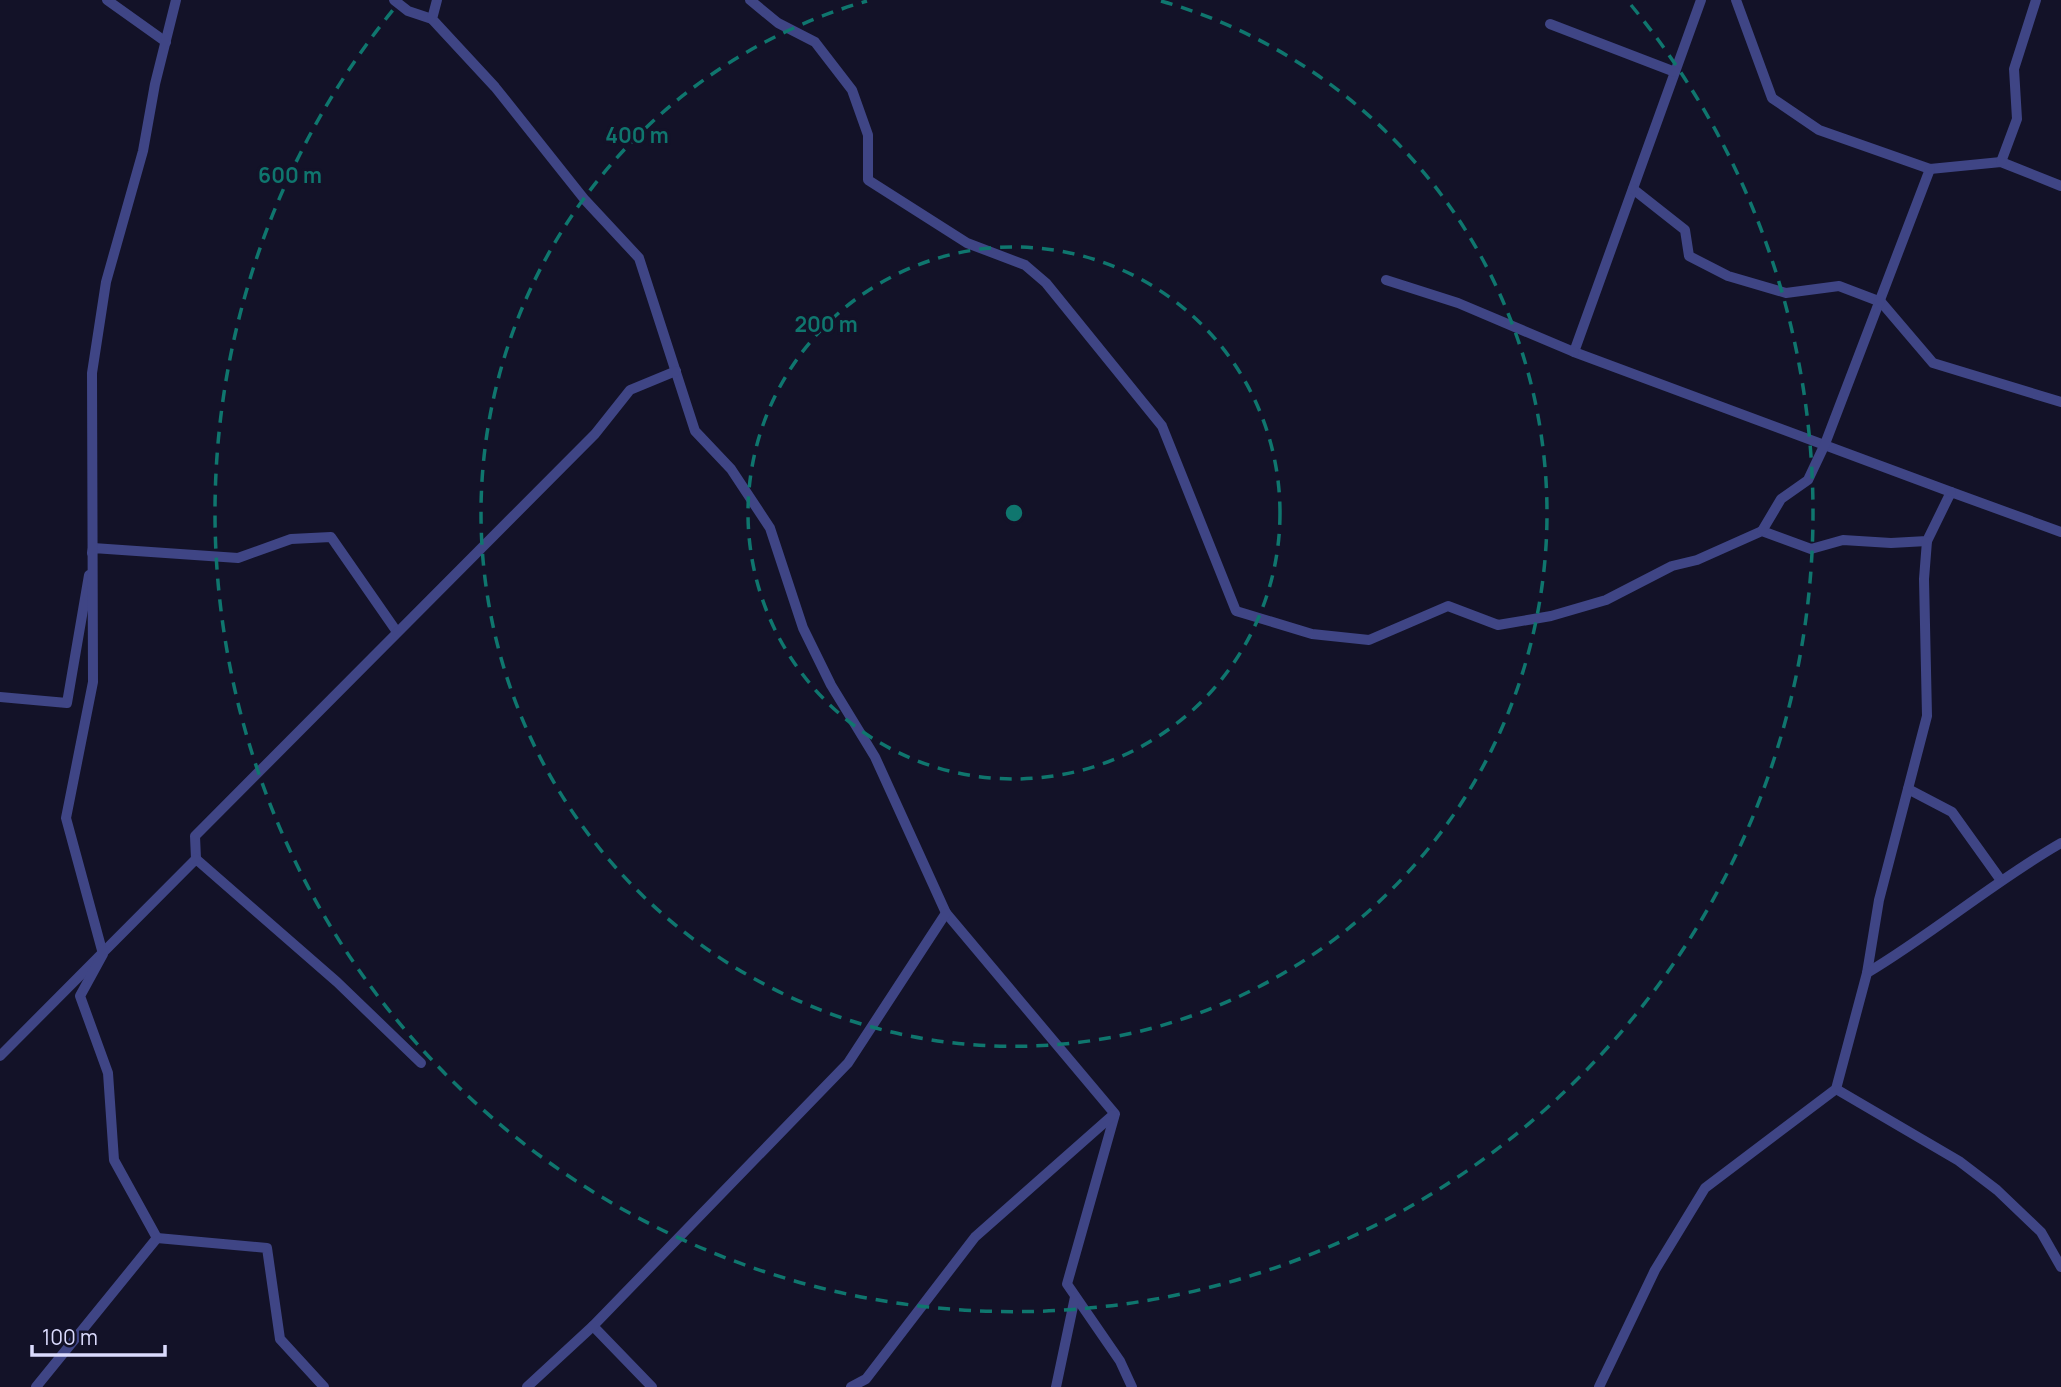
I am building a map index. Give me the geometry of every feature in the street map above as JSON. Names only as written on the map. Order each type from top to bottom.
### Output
[{"type":"street","points":[[107,0],[166,42]]},
{"type":"street","points":[[157,1238],[114,1160],[108,1073],[80,996],[103,954],[66,818],[93,682],[92,373],[97,330],[106,282],[143,150],[176,0]]},
{"type":"street","points":[[394,0],[408,11],[432,19],[495,88],[585,201],[639,258],[695,431],[731,469],[770,528],[803,628],[831,685],[875,757],[946,913],[1115,1114]]},
{"type":"street","points":[[432,19],[436,0]]},
{"type":"street","points":[[750,0],[778,23],[815,42],[852,90],[868,135],[868,180],[967,243],[1025,265],[1046,283],[1154,412],[1237,611],[1339,639],[1369,640],[1448,606],[1498,625],[1551,616],[1606,600],[1672,566],[1697,560],[1762,531],[1781,499],[1808,480],[1825,444],[1846,382],[1881,302],[1930,169]]},
{"type":"street","points":[[1574,352],[1701,0]]},
{"type":"street","points":[[1736,0],[1772,98],[1819,130],[1930,169],[2001,162],[2061,186]]},
{"type":"street","points":[[2001,162],[2017,120],[2014,69],[2036,0]]},
{"type":"street","points":[[1550,24],[1675,72]]},
{"type":"street","points":[[1633,189],[1685,230],[1689,256],[1728,276],[1786,293],[1839,285],[1881,302],[1933,363],[2061,401]]},
{"type":"street","points":[[1386,279],[1458,303],[1574,352],[2061,532]]},
{"type":"street","points":[[0,1056],[195,859],[195,836],[595,434],[630,390],[676,371]]},
{"type":"street","points":[[1599,1387],[1655,1270],[1705,1188],[1836,1089],[1867,973],[1878,900],[1927,716],[1924,579],[1927,541],[1951,492]]},
{"type":"street","points":[[1762,531],[1811,549],[1843,540],[1891,543],[1927,541]]},
{"type":"street","points":[[93,548],[238,558],[291,539],[331,537],[397,632]]},
{"type":"street","points":[[0,697],[67,703],[93,548]]},
{"type":"street","points":[[1908,789],[1952,812],[2000,879]]},
{"type":"street","points":[[1867,973],[1899,954],[2000,879],[2060,846]]},
{"type":"street","points":[[195,859],[337,982],[421,1063]]},
{"type":"street","points":[[527,1387],[593,1326],[848,1063],[946,913]]},
{"type":"street","points":[[1836,1089],[1959,1161],[1997,1190],[2041,1232],[2061,1267]]},
{"type":"street","points":[[1115,1114],[1067,1284],[1120,1361],[1132,1387]]},
{"type":"street","points":[[851,1387],[866,1379],[975,1237],[1115,1114]]},
{"type":"street","points":[[36,1387],[157,1238]]},
{"type":"street","points":[[157,1238],[267,1248],[280,1339],[324,1387]]},
{"type":"street","points":[[1056,1387],[1075,1297]]},
{"type":"street","points":[[593,1326],[652,1387]]}]
